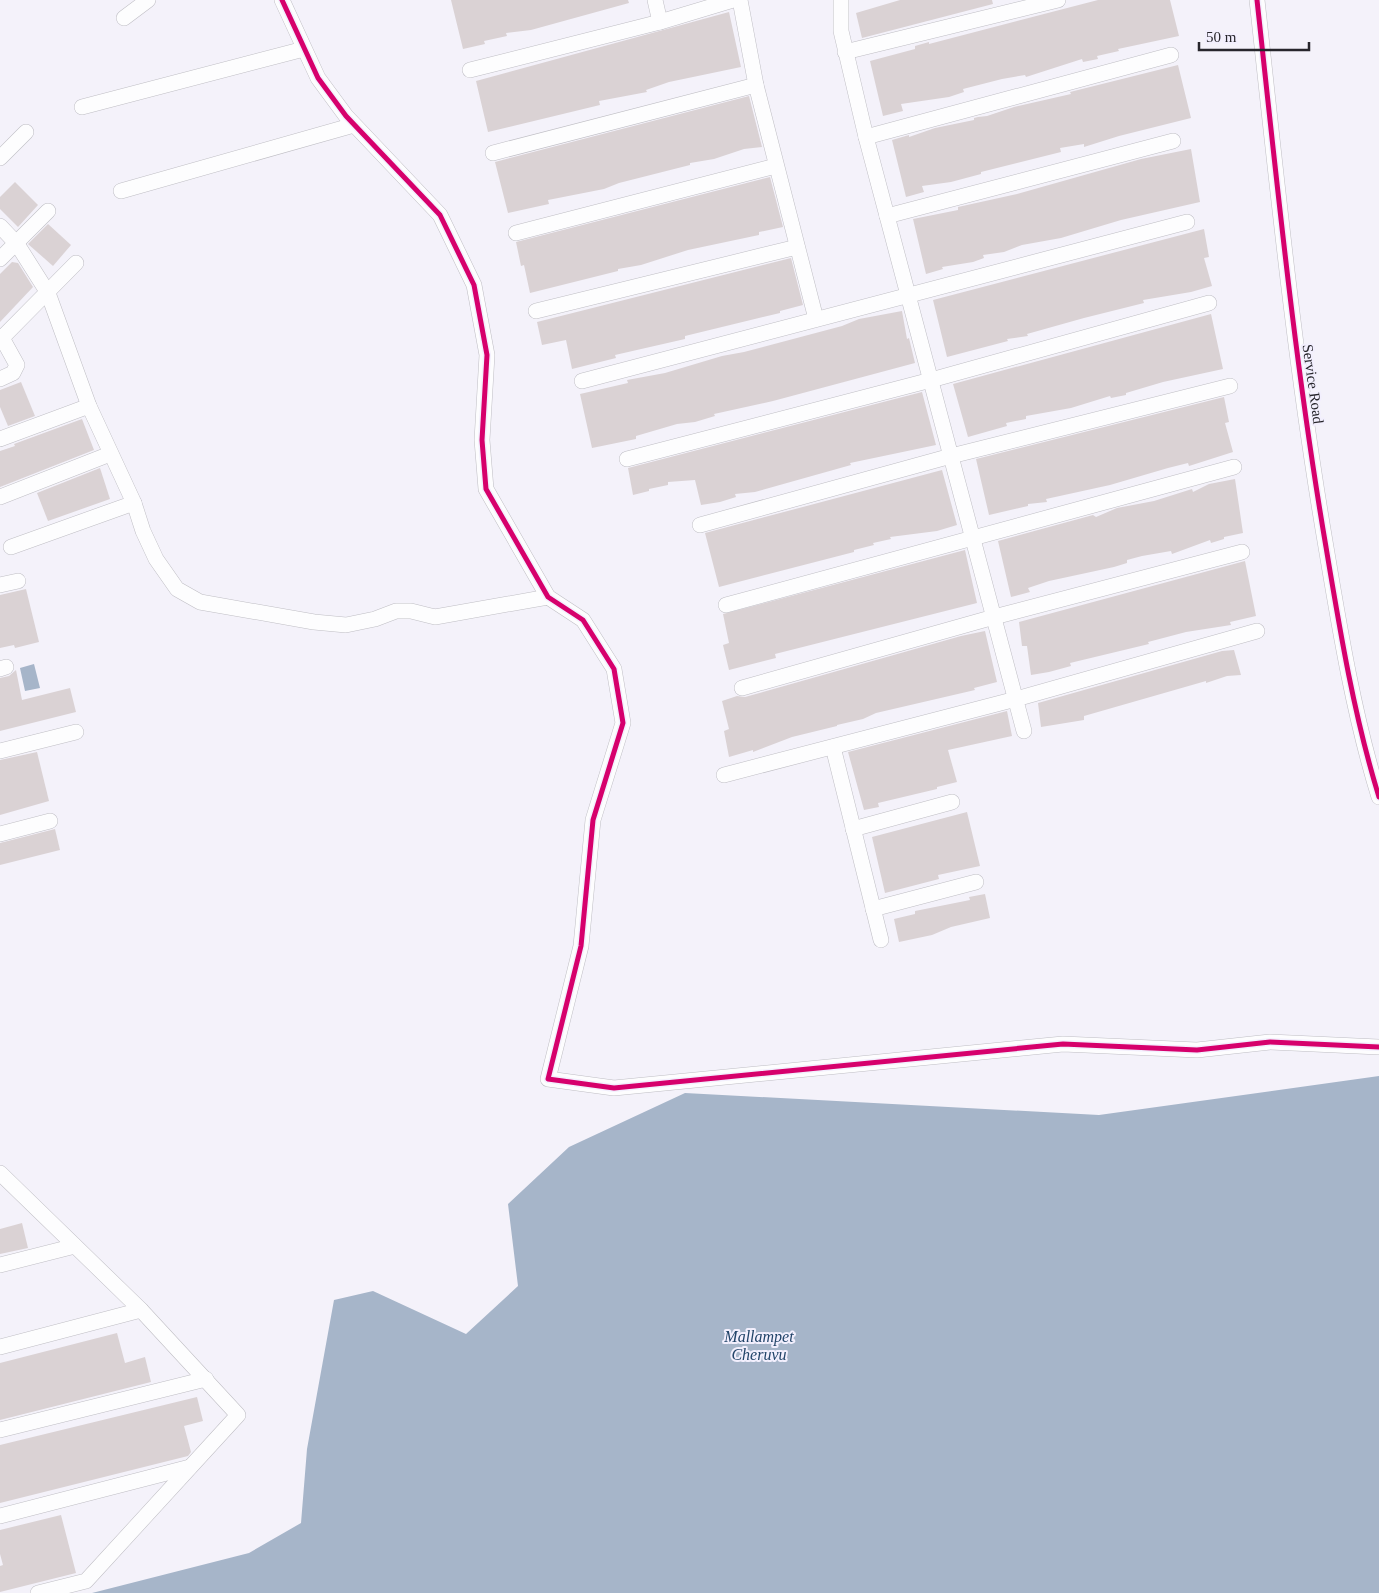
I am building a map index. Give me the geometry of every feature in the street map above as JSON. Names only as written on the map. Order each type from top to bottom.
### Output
[{"type":"street","points":[[124,18],[148,0]]},
{"type":"street","points":[[282,0],[318,78],[354,125],[440,215],[474,285],[487,355],[482,440],[486,489],[548,597],[583,620],[614,669],[623,722],[593,820],[580,946],[548,1079],[614,1088],[1063,1044],[1197,1050],[1270,1042],[1379,1047]]},
{"type":"street","points":[[655,0],[660,22]]},
{"type":"street","points":[[470,70],[660,22],[732,0]]},
{"type":"street","points":[[740,0],[756,85],[816,319]]},
{"type":"street","points":[[841,0],[841,32],[866,137],[1024,731]]},
{"type":"street","points":[[845,52],[1058,0]]},
{"type":"street","name":"Service Road","points":[[1257,0],[1299,376],[1335,602],[1365,753],[1379,797]]},
{"type":"street","points":[[82,107],[304,49]]},
{"type":"street","points":[[866,137],[1171,54]]},
{"type":"street","points":[[493,153],[756,85]]},
{"type":"street","points":[[121,191],[354,125]]},
{"type":"street","points":[[0,158],[26,132]]},
{"type":"street","points":[[887,216],[1173,141]]},
{"type":"street","points":[[516,233],[776,166]]},
{"type":"street","points":[[0,259],[48,211]]},
{"type":"street","points":[[582,381],[1187,222]]},
{"type":"street","points":[[0,226],[17,244],[48,293],[89,406],[134,503],[143,531],[156,559],[177,590],[200,602],[314,622],[346,625],[376,619],[396,611],[411,611],[435,617],[548,597]]},
{"type":"street","points":[[536,311],[797,246]]},
{"type":"street","points":[[0,380],[13,373],[17,365],[1,339],[76,263]]},
{"type":"street","points":[[627,459],[931,380],[1209,303]]},
{"type":"street","points":[[700,525],[951,456],[1230,386]]},
{"type":"street","points":[[0,439],[89,406]]},
{"type":"street","points":[[0,497],[110,454]]},
{"type":"street","points":[[726,605],[1234,467]]},
{"type":"street","points":[[12,548],[134,503]]},
{"type":"street","points":[[742,688],[994,617],[1242,552]]},
{"type":"street","points":[[0,585],[18,581]]},
{"type":"street","points":[[724,774],[1016,699],[1257,631]]},
{"type":"street","points":[[0,751],[76,732]]},
{"type":"street","points":[[833,747],[881,940]]},
{"type":"street","points":[[853,828],[952,802]]},
{"type":"street","points":[[0,834],[50,821]]},
{"type":"street","points":[[873,909],[976,882]]},
{"type":"street","points":[[1,1175],[141,1310],[238,1415],[86,1581],[38,1593]]},
{"type":"street","points":[[0,1265],[75,1246]]},
{"type":"street","points":[[0,1347],[141,1310]]},
{"type":"street","points":[[0,1430],[206,1380]]},
{"type":"street","points":[[0,1516],[190,1467]]},
{"type":"water","points":[[34,664],[40,688],[25,691],[20,668]]},
{"type":"water","name":"Mallampet Cheruvu","points":[[1379,1076],[1379,1593],[92,1593],[249,1553],[301,1523],[307,1449],[334,1300],[373,1291],[466,1334],[518,1286],[508,1204],[569,1147],[685,1093],[1099,1115]]},
{"type":"building","points":[[451,0],[628,0],[629,3],[531,30],[506,33],[507,36],[484,41],[485,44],[463,49]]},
{"type":"building","points":[[900,0],[992,0],[993,4],[862,38],[856,13]]},
{"type":"building","points":[[1098,0],[1170,0],[1179,36],[1118,49],[1119,51],[1097,56],[1098,59],[1083,62],[1082,59],[1026,77],[1025,75],[1002,79],[963,89],[964,92],[949,97],[901,104],[903,111],[883,116],[870,61],[915,49],[915,46],[929,42],[929,44]]},
{"type":"building","points":[[729,12],[741,67],[669,82],[646,90],[647,92],[599,101],[600,105],[488,132],[476,81]]},
{"type":"building","points":[[1178,65],[1191,118],[1084,147],[1084,144],[1060,148],[1061,152],[981,172],[981,174],[951,182],[922,186],[924,192],[906,197],[892,140]]},
{"type":"building","points":[[749,96],[762,147],[744,149],[714,159],[690,163],[690,165],[619,183],[604,189],[548,200],[549,204],[508,213],[495,162]]},
{"type":"building","points":[[1191,149],[1200,202],[1121,220],[1061,238],[1022,245],[1004,252],[983,255],[984,258],[973,262],[942,267],[943,269],[926,274],[913,219],[958,210],[958,207],[1017,194],[1141,159]]},
{"type":"building","points":[[770,177],[783,227],[759,232],[759,235],[688,250],[641,265],[618,269],[618,271],[530,293],[524,265],[521,266],[516,242]]},
{"type":"building","points":[[15,182],[38,205],[18,227],[0,209],[0,197]]},
{"type":"building","points":[[48,224],[71,245],[53,266],[28,244]]},
{"type":"building","points":[[1204,229],[1209,257],[1204,258],[1212,286],[1191,292],[1143,300],[1144,303],[947,357],[933,300]]},
{"type":"building","points":[[791,258],[803,305],[780,311],[780,313],[685,336],[685,339],[615,355],[616,358],[572,369],[566,340],[542,345],[537,322]]},
{"type":"building","points":[[12,262],[18,263],[33,287],[0,322],[0,274]]},
{"type":"building","points":[[902,311],[907,339],[909,338],[915,363],[773,401],[714,414],[715,416],[695,422],[677,424],[636,436],[636,439],[592,448],[580,394],[628,383],[627,380],[665,373],[722,356],[842,326],[859,319]]},
{"type":"building","points":[[1211,314],[1223,369],[1163,382],[1126,393],[1126,395],[1111,398],[1110,396],[1071,408],[1026,416],[1026,419],[1006,423],[1007,426],[968,437],[953,384]]},
{"type":"building","points":[[21,382],[35,416],[8,426],[0,407],[0,390]]},
{"type":"building","points":[[922,392],[936,445],[850,463],[851,465],[755,492],[735,494],[736,497],[720,502],[701,505],[695,480],[668,482],[668,485],[633,495],[628,468]]},
{"type":"building","points":[[1224,397],[1229,422],[1225,423],[1233,452],[1189,466],[1188,463],[1110,485],[1046,499],[1047,502],[1028,504],[1028,506],[989,515],[976,459]]},
{"type":"building","points":[[82,419],[94,450],[0,487],[0,451]]},
{"type":"building","points":[[100,468],[110,499],[48,521],[37,493]]},
{"type":"building","points":[[942,470],[957,525],[937,531],[890,537],[891,539],[873,543],[874,545],[854,550],[854,552],[719,587],[705,533]]},
{"type":"building","points":[[1235,479],[1243,533],[1224,537],[1224,539],[1211,543],[1210,540],[1172,554],[1171,551],[1142,556],[1127,560],[1127,563],[1114,567],[1049,581],[1028,588],[1030,592],[1011,597],[998,541],[1093,515],[1096,517],[1117,508],[1154,501],[1192,489],[1193,492],[1209,484]]},
{"type":"building","points":[[965,550],[977,603],[775,654],[776,658],[729,670],[723,645],[729,643],[723,614]]},
{"type":"building","points":[[1245,561],[1256,616],[1230,622],[1231,625],[1186,632],[1148,642],[1149,644],[1070,663],[1071,666],[1031,675],[1027,646],[1022,646],[1019,622]]},
{"type":"building","points":[[26,589],[39,642],[15,648],[14,645],[0,648],[0,595]]},
{"type":"building","points":[[985,631],[997,682],[974,688],[975,690],[876,713],[863,719],[792,737],[753,752],[753,750],[729,757],[724,731],[729,729],[722,701],[737,696],[745,697],[961,636]]},
{"type":"building","points":[[1234,650],[1241,675],[1227,676],[1206,683],[1206,681],[1084,716],[1084,720],[1041,727],[1038,703],[1222,651]]},
{"type":"building","points":[[16,670],[22,700],[70,688],[76,712],[0,731],[0,678],[9,676]]},
{"type":"building","points":[[1007,711],[1012,736],[948,750],[957,782],[937,787],[937,789],[878,803],[879,807],[864,810],[848,752]]},
{"type":"building","points":[[37,752],[49,801],[0,815],[0,760]]},
{"type":"building","points":[[967,812],[980,866],[938,875],[939,879],[885,893],[872,837]]},
{"type":"building","points":[[55,829],[60,850],[0,865],[0,843]]},
{"type":"building","points":[[985,894],[990,918],[951,927],[932,935],[899,942],[894,919],[915,914],[915,911],[970,900],[969,897]]},
{"type":"building","points":[[22,1223],[28,1248],[0,1254],[0,1229]]},
{"type":"building","points":[[117,1333],[125,1363],[145,1357],[151,1382],[0,1420],[0,1363]]},
{"type":"building","points":[[197,1397],[203,1421],[184,1426],[191,1452],[188,1456],[0,1503],[0,1445]]},
{"type":"building","points":[[61,1515],[76,1573],[0,1592],[0,1566],[3,1565],[0,1554],[0,1530]]},
{"type":"cycle path","points":[[282,0],[318,78],[346,116],[440,215],[474,285],[487,355],[482,440],[486,489],[548,597],[583,620],[614,669],[623,723],[593,820],[581,946],[548,1079],[614,1088],[1063,1044],[1197,1050],[1270,1042],[1379,1047]]},
{"type":"cycle path","points":[[1257,0],[1287,274],[1315,479],[1348,673],[1362,736],[1379,797]]}]
